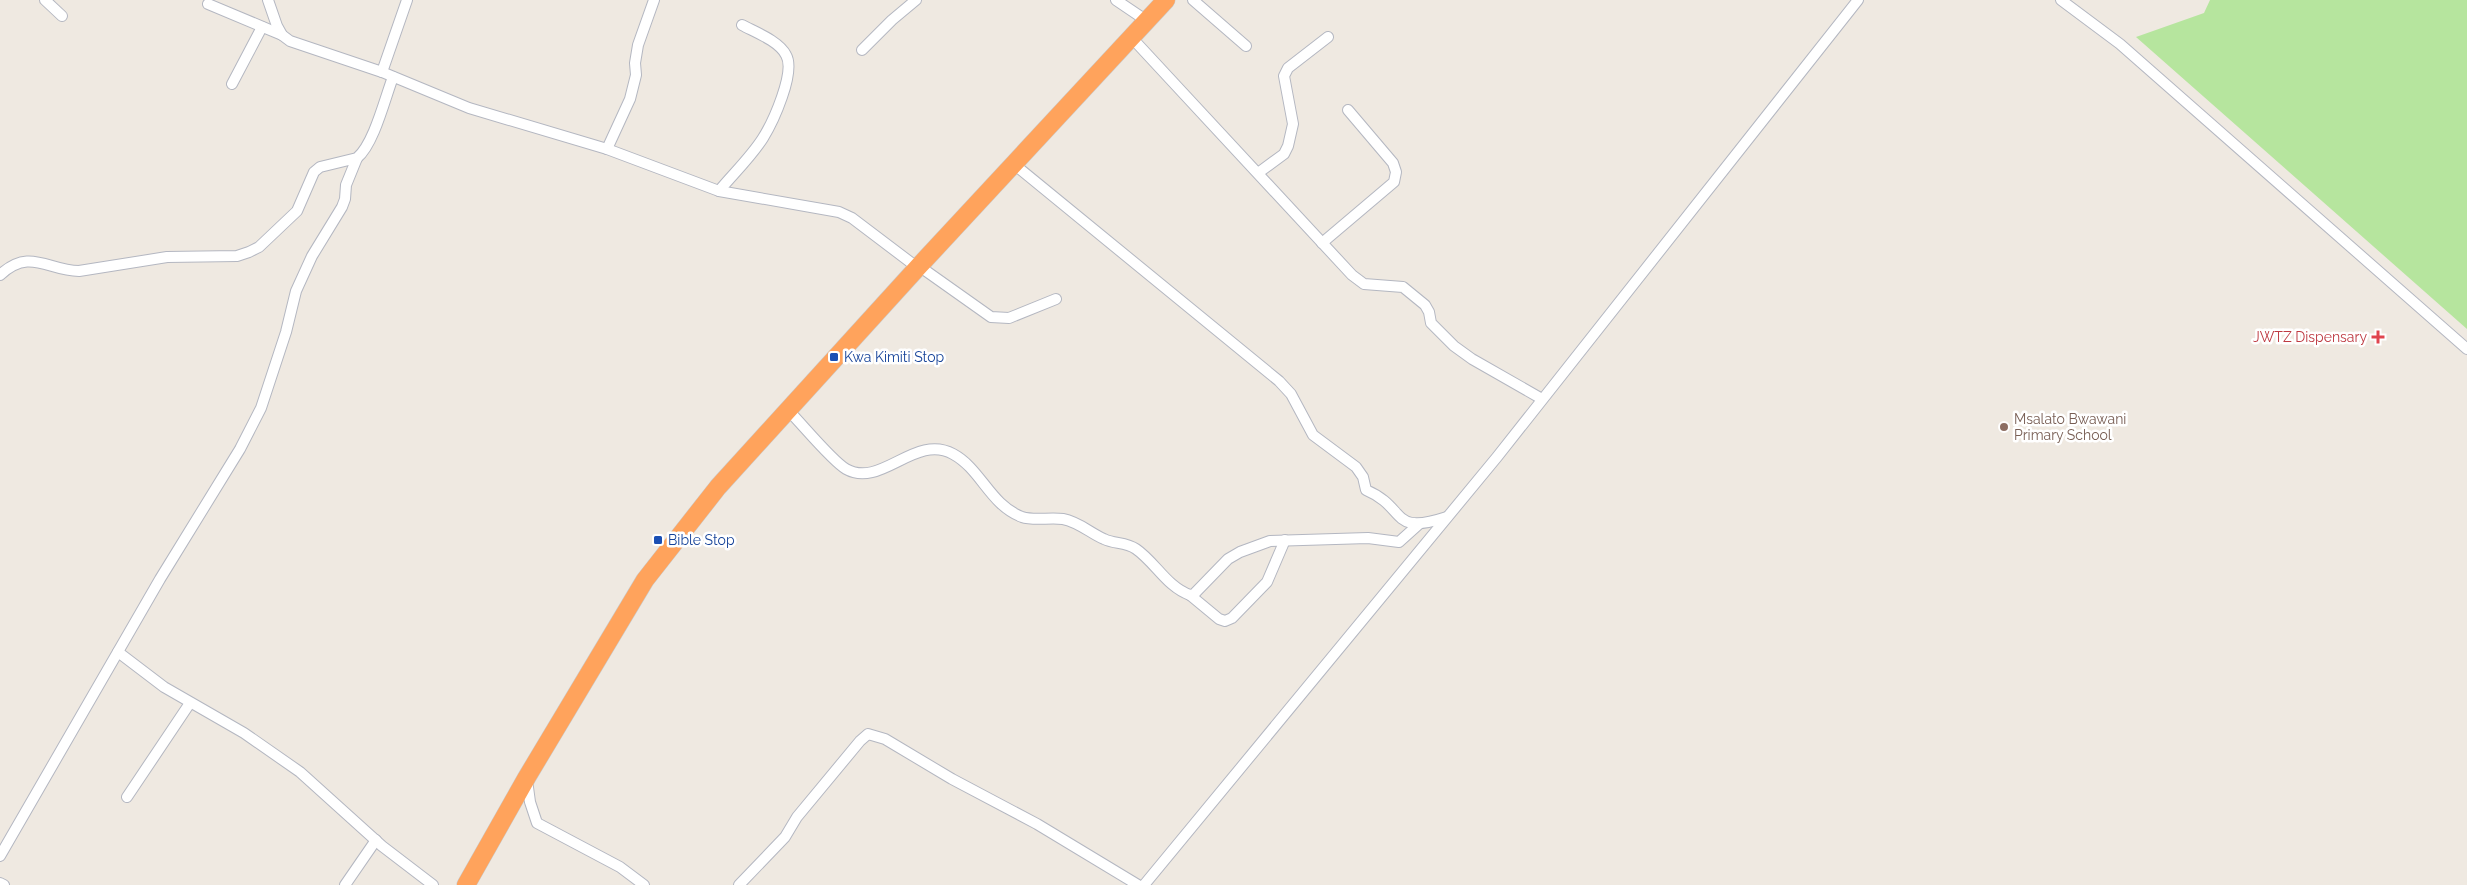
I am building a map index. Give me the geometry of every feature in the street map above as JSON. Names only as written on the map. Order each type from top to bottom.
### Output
[{"type":"highway","points":[[466,885],[526,777],[645,580],[718,487],[918,267],[1015,166],[1166,0]]},
{"type":"street","points":[[44,0],[62,16]]},
{"type":"street","points":[[268,0],[282,35]]},
{"type":"street","points":[[382,72],[407,0]]},
{"type":"street","points":[[607,148],[630,99],[636,76],[635,63],[638,45],[654,0]]},
{"type":"street","points":[[862,50],[892,20],[916,0]]},
{"type":"street","points":[[1116,0],[1147,21]]},
{"type":"street","points":[[1193,0],[1246,46]]},
{"type":"street","points":[[1144,885],[1448,516],[1858,0]]},
{"type":"street","points":[[2061,0],[2120,44],[2467,349]]},
{"type":"street","points":[[208,4],[282,35],[300,45],[393,76],[469,108],[607,148],[719,191],[839,212],[852,218],[918,267],[991,317],[1009,318],[1056,300]]},
{"type":"street","points":[[719,191],[763,139],[775,115],[789,73],[788,59],[783,51],[742,25]]},
{"type":"street","points":[[232,84],[262,27]]},
{"type":"street","points":[[1258,173],[1284,154],[1288,146],[1292,124],[1284,76],[1288,68],[1328,37]]},
{"type":"street","points":[[1132,38],[1322,243],[1364,284],[1403,287],[1425,306],[1429,312],[1431,323],[1454,346],[1472,359],[1542,399]]},
{"type":"street","points":[[0,856],[160,579],[240,450],[261,408],[286,332],[296,291],[312,256],[346,199],[346,185],[357,158],[368,144],[393,76]]},
{"type":"street","points":[[1322,243],[1394,182],[1396,172],[1393,163],[1348,110]]},
{"type":"street","points":[[0,275],[16,265],[31,261],[45,263],[70,271],[80,271],[167,257],[237,256],[259,247],[297,211],[314,172],[320,167],[357,158]]},
{"type":"street","points":[[1015,166],[1256,360],[1291,394],[1316,438],[1356,467],[1363,477],[1366,490],[1384,501],[1405,522],[1419,524],[1448,516]]},
{"type":"street","points":[[788,410],[845,469],[866,474],[901,461],[918,451],[931,448],[952,453],[969,466],[993,497],[1022,517],[1064,519],[1082,526],[1104,540],[1125,543],[1136,548],[1174,586],[1190,595],[1225,621],[1232,618],[1267,582],[1285,540]]},
{"type":"street","points":[[1190,595],[1194,594],[1228,560],[1240,552],[1257,545],[1285,540],[1368,538],[1399,542],[1419,524]]},
{"type":"street","points":[[118,652],[190,704],[211,712],[244,732],[293,767],[376,840],[433,885]]},
{"type":"street","points":[[127,797],[190,704]]},
{"type":"street","points":[[739,885],[785,836],[802,810],[868,734],[885,739],[952,779],[1037,824],[1138,885]]},
{"type":"street","points":[[526,777],[530,802],[537,823],[610,861],[644,885]]},
{"type":"street","points":[[345,885],[376,840]]},
{"type":"street","points":[[0,883],[4,885]]},
{"type":"green space","points":[[2210,0],[2467,0],[2467,329],[2136,37],[2204,13]]},
{"type":"place","name":"JWTZ Dispensary","points":[[2378,337]]},
{"type":"place","name":"Kwa Kimiti Stop","points":[[834,357]]},
{"type":"place","name":"Msalato Bwawani Primary School","points":[[2004,427]]},
{"type":"place","name":"Bible Stop","points":[[658,540]]}]
